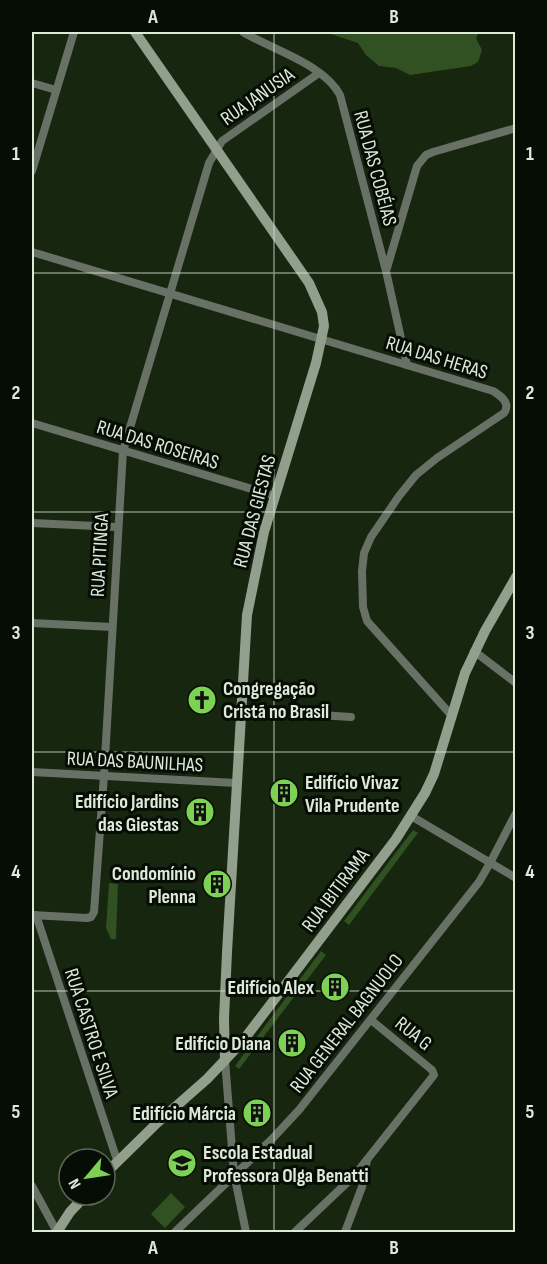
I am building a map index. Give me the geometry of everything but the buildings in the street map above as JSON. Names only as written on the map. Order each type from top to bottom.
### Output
[{"type":"main road","name":"RUA DAS GIESTAS","points":[[135,32],[313,290],[322,312],[324,326],[264,532],[247,615],[224,1019],[225,1060]]},
{"type":"main road","name":"RUA IBITIRAMA","points":[[117,1160],[207,1079],[242,1042],[376,867],[411,816],[434,774],[474,651],[516,577]]},
{"type":"main road","points":[[57,1232],[75,1207]]},
{"type":"street","points":[[32,171],[74,32]]},
{"type":"street","name":"RUA DAS COBÉIAS","points":[[243,32],[319,73],[336,87],[340,95],[386,270],[406,365]]},
{"type":"street","name":"RUA JANUSIA","points":[[216,148],[234,132],[319,73]]},
{"type":"street","points":[[32,82],[56,90]]},
{"type":"street","points":[[386,270],[417,166],[422,159],[433,152],[516,128]]},
{"type":"street","name":"RUA PITINGA","points":[[34,915],[87,918],[94,912],[105,776],[123,451],[169,293],[209,163],[216,148]]},
{"type":"street","name":"RUA DAS HERAS","points":[[32,252],[501,395],[506,402],[504,413],[437,458],[416,475],[371,537],[363,562],[363,608],[367,621],[452,716]]},
{"type":"street","name":"RUA DAS ROSEIRAS","points":[[32,423],[275,496]]},
{"type":"street","points":[[32,523],[117,527]]},
{"type":"street","points":[[32,623],[112,627]]},
{"type":"street","points":[[474,651],[516,683]]},
{"type":"street","points":[[240,710],[351,717]]},
{"type":"street","name":"RUA DAS BAUNILHAS","points":[[32,772],[236,783]]},
{"type":"street","name":"RUA GENERAL BAGNUOLO","points":[[176,1233],[272,1139],[371,1020],[464,901],[490,863],[516,813]]},
{"type":"street","points":[[411,816],[516,878]]},
{"type":"street","name":"RUA CASTRO E SILVA","points":[[34,915],[113,1147]]},
{"type":"street","name":"RUA G","points":[[367,1160],[434,1073],[371,1020]]},
{"type":"street","points":[[225,1060],[234,1174],[246,1233]]},
{"type":"street","points":[[295,1233],[354,1176],[367,1160]]},
{"type":"street","points":[[345,1233],[362,1186],[367,1160]]},
{"type":"street","points":[[32,1186],[57,1232]]},
{"type":"green space","points":[[325,32],[479,32],[476,38],[482,50],[478,62],[471,66],[410,75],[396,68],[379,66],[366,55],[358,43]]},
{"type":"green space","points":[[413,830],[418,833],[349,925],[344,921]]},
{"type":"green space","points":[[109,883],[118,884],[116,939],[111,939],[106,928]]},
{"type":"green space","points":[[321,951],[326,955],[239,1069],[235,1066]]},
{"type":"green space","points":[[171,1193],[185,1207],[165,1228],[151,1214]]},
{"type":"place","name":"Congregação Cristã no Brasil","points":[[202,700]]},
{"type":"place","name":"Edifício Vivaz Vila Prudente","points":[[284,793]]},
{"type":"place","name":"Edifício Jardins das Giestas","points":[[200,812]]},
{"type":"place","name":"Condomínio Plenna","points":[[217,884]]},
{"type":"place","name":"Edifício Alex","points":[[335,987]]},
{"type":"place","name":"Edifício Diana","points":[[292,1043]]},
{"type":"place","name":"Edifício Márcia","points":[[257,1113]]},
{"type":"place","name":"Escola Estadual Professora Olga Benatti","points":[[182,1163]]}]
